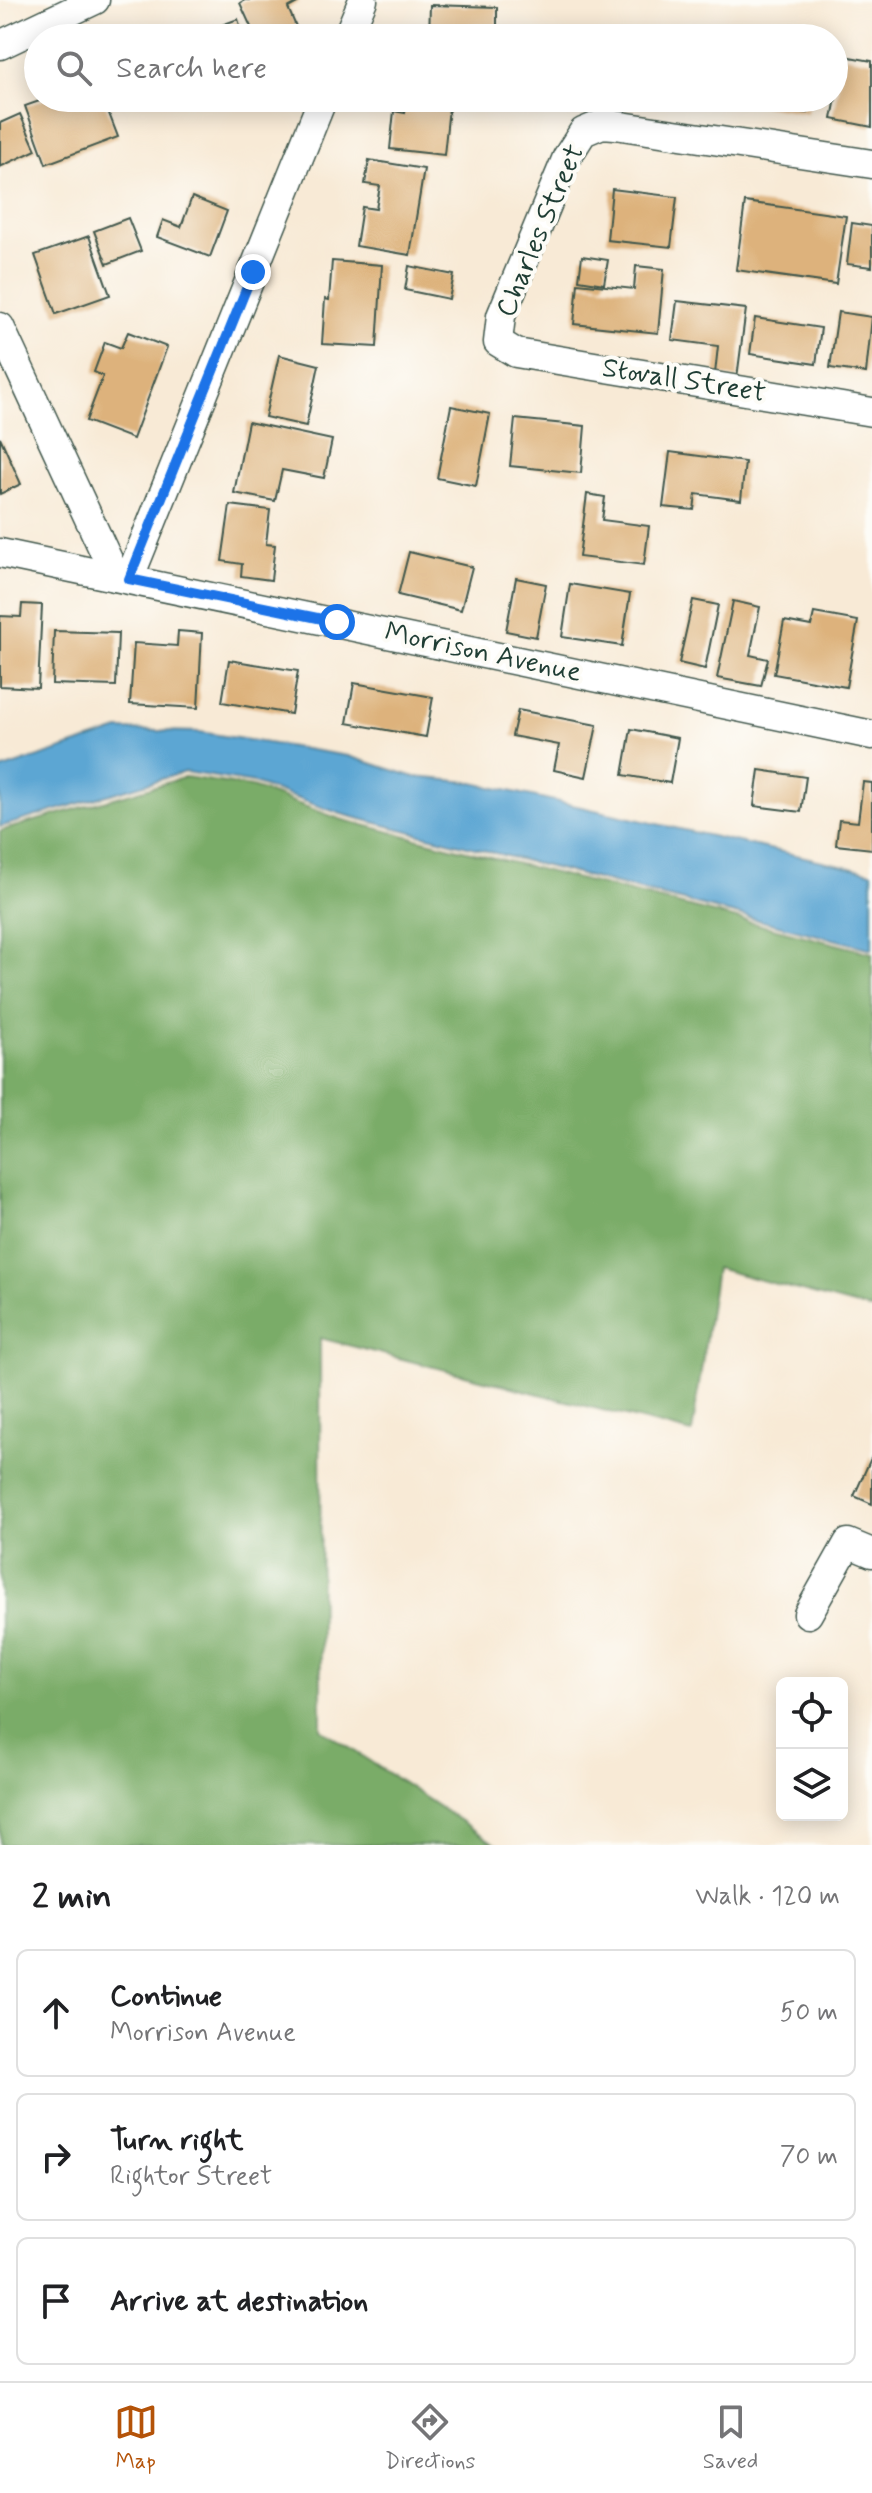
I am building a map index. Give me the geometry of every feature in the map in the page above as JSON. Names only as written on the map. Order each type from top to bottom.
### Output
[{"type":"street","points":[[44,24],[95,0]]},
{"type":"street","points":[[353,24],[363,0]]},
{"type":"street","points":[[0,45],[24,34]]},
{"type":"street","points":[[122,578],[317,112]]},
{"type":"street","name":"Charles Street","points":[[498,342],[501,316],[567,157],[583,132],[602,124],[615,125],[872,164]]},
{"type":"street","points":[[0,327],[122,578]]},
{"type":"street","name":"Stovall Street","points":[[498,342],[516,353],[872,412]]},
{"type":"street","name":"Morrison Avenue","points":[[0,553],[872,735]]},
{"type":"street","points":[[808,1614],[860,1548]]},
{"type":"green space","points":[[186,777],[252,787],[340,819],[872,953],[872,1310],[716,1268],[692,1433],[320,1338],[321,1729],[497,1845],[0,1845],[0,831]]},
{"type":"water","points":[[119,730],[200,732],[348,756],[415,777],[469,782],[872,872],[872,949],[341,814],[253,783],[185,772],[0,827],[0,770]]},
{"type":"building","points":[[245,0],[299,2],[288,8],[295,24],[250,24],[240,3]]},
{"type":"building","points":[[430,5],[497,7],[497,24],[429,24]]},
{"type":"building","points":[[848,57],[872,61],[872,127],[832,119],[833,112],[848,112]]},
{"type":"building","points":[[27,112],[108,112],[118,137],[46,164]]},
{"type":"building","points":[[394,112],[449,112],[444,155],[390,149]]},
{"type":"building","points":[[20,114],[36,150],[0,167],[0,123]]},
{"type":"building","points":[[369,160],[424,169],[410,255],[356,246],[362,207],[376,209],[380,186],[365,184]]},
{"type":"building","points":[[612,189],[677,197],[671,247],[607,240]]},
{"type":"building","points":[[192,197],[227,211],[210,257],[157,237],[163,220],[181,227]]},
{"type":"building","points":[[745,202],[846,216],[836,284],[736,270]]},
{"type":"building","points":[[128,218],[141,251],[107,264],[94,231]]},
{"type":"building","points":[[852,223],[872,226],[872,267],[847,264]]},
{"type":"building","points":[[89,236],[110,295],[56,314],[35,255]]},
{"type":"building","points":[[582,256],[608,260],[604,284],[579,280]]},
{"type":"building","points":[[332,261],[382,265],[377,347],[322,344],[325,299],[329,300]]},
{"type":"building","points":[[409,266],[454,275],[449,299],[405,290]]},
{"type":"building","points":[[636,266],[664,269],[658,333],[574,324],[578,283],[634,289]]},
{"type":"building","points":[[677,301],[746,309],[737,378],[715,374],[718,346],[672,340]]},
{"type":"building","points":[[838,312],[872,317],[866,373],[830,368]]},
{"type":"building","points":[[755,318],[821,328],[816,364],[750,354]]},
{"type":"building","points":[[128,332],[167,347],[133,439],[86,421],[103,376],[94,372],[105,342],[121,348]]},
{"type":"building","points":[[279,355],[319,365],[306,426],[265,417]]},
{"type":"building","points":[[451,406],[490,414],[476,486],[437,478]]},
{"type":"building","points":[[515,419],[585,426],[581,473],[510,466]]},
{"type":"building","points":[[248,422],[332,440],[324,478],[282,470],[275,501],[234,493]]},
{"type":"building","points":[[0,437],[21,484],[0,494]]},
{"type":"building","points":[[670,452],[745,462],[741,500],[696,494],[694,510],[663,507]]},
{"type":"building","points":[[587,494],[605,497],[602,520],[649,526],[644,565],[579,557]]},
{"type":"building","points":[[230,505],[270,510],[266,544],[275,545],[271,580],[241,576],[242,564],[222,561]]},
{"type":"building","points":[[409,552],[472,567],[461,610],[398,595]]},
{"type":"building","points":[[516,578],[546,584],[536,637],[506,631]]},
{"type":"building","points":[[570,584],[630,594],[622,646],[562,637]]},
{"type":"building","points":[[693,600],[718,605],[705,669],[679,663]]},
{"type":"building","points":[[733,601],[760,607],[750,655],[768,659],[761,686],[717,678]]},
{"type":"building","points":[[22,604],[42,605],[38,688],[0,686],[0,616],[21,617]]},
{"type":"building","points":[[814,613],[858,621],[846,687],[774,674],[784,621],[811,626]]},
{"type":"building","points":[[54,631],[118,633],[116,686],[52,684]]},
{"type":"building","points":[[178,631],[202,633],[198,708],[130,704],[134,643],[177,646]]},
{"type":"building","points":[[229,660],[298,671],[291,714],[222,702]]},
{"type":"building","points":[[354,683],[433,697],[426,737],[347,723]]},
{"type":"building","points":[[518,710],[597,725],[586,777],[554,770],[559,745],[512,736]]},
{"type":"building","points":[[631,729],[678,738],[670,783],[623,775]]},
{"type":"building","points":[[759,770],[806,777],[801,812],[754,806]]},
{"type":"building","points":[[863,782],[872,783],[872,849],[836,845],[839,820],[858,822]]},
{"type":"building","points":[[872,1456],[872,1504],[854,1496]]},
{"type":"route","points":[[253,272],[129,579],[337,622]]}]
